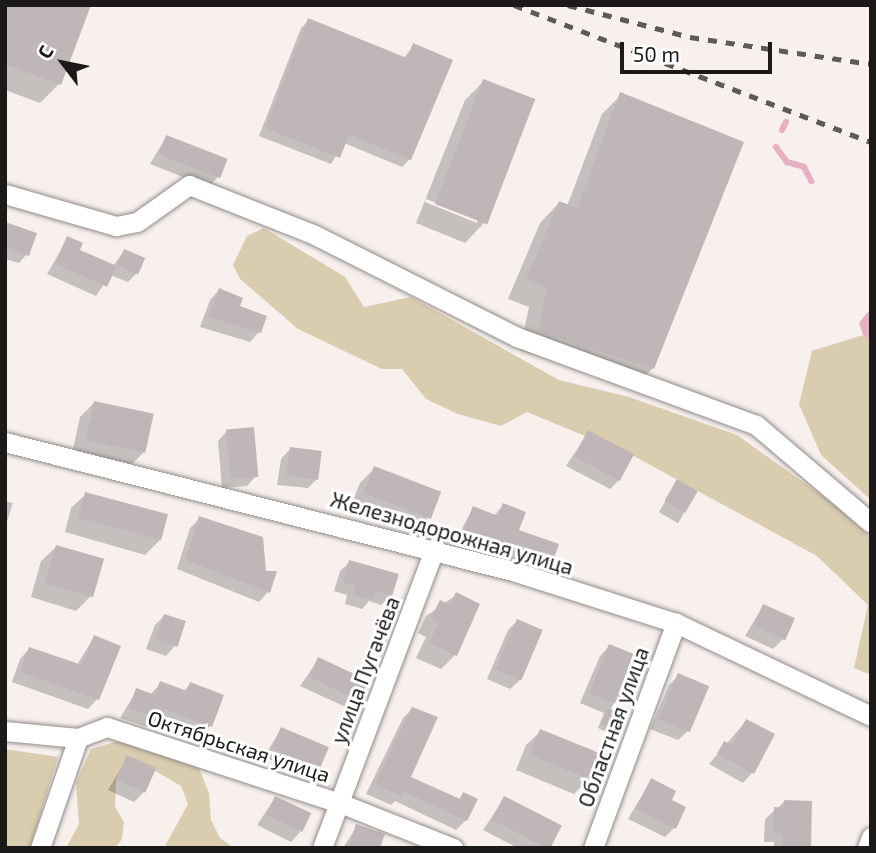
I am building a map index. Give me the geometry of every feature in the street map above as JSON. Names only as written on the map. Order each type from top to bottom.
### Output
[{"type":"street","points":[[5,194],[116,226],[138,222],[189,185],[313,234],[517,337],[664,395],[756,425],[871,523]]},
{"type":"street","name":"Железнодорожная улица","points":[[5,442],[435,548],[676,623],[871,716]]},
{"type":"street","name":"улица Пугачёва","points":[[323,848],[435,548]]},
{"type":"street","name":"Областная улица","points":[[593,848],[676,623]]},
{"type":"street","name":"Октябрьская улица","points":[[5,731],[78,738],[107,727],[340,803],[453,848]]},
{"type":"street","points":[[40,848],[78,738]]},
{"type":"street","points":[[867,848],[871,837]]},
{"type":"shaded area","points":[[264,228],[345,277],[364,307],[411,297],[559,380],[629,397],[737,435],[837,506],[871,538],[871,675],[854,668],[868,605],[817,556],[588,431],[585,436],[527,412],[501,426],[458,414],[426,399],[402,369],[382,369],[298,329],[240,279],[233,265],[247,236]]},
{"type":"shaded area","points":[[871,308],[871,341],[863,335],[859,323]]},
{"type":"shaded area","points":[[863,335],[871,341],[871,500],[821,455],[799,404],[812,351]]},
{"type":"shaded area","points":[[125,739],[199,768],[209,793],[211,820],[220,838],[234,848],[164,848],[188,804],[181,786],[128,755],[116,780],[115,807],[124,822],[122,839],[115,848],[66,848],[79,824],[76,783],[91,749]]},
{"type":"shaded area","points":[[5,749],[58,757],[30,848],[5,848]]},
{"type":"building","points":[[5,5],[91,5],[61,85],[5,64]]},
{"type":"building","points":[[308,18],[407,58],[413,43],[453,60],[411,160],[349,135],[340,158],[265,128]]},
{"type":"building","points":[[483,79],[535,99],[487,224],[435,204]]},
{"type":"building","points":[[620,92],[744,142],[654,369],[538,331],[547,288],[526,280],[559,201],[577,208]]},
{"type":"building","points":[[166,135],[228,159],[220,178],[158,155]]},
{"type":"building","points":[[5,222],[37,233],[29,256],[5,248]]},
{"type":"building","points":[[67,236],[83,243],[80,250],[117,266],[107,287],[55,264]]},
{"type":"building","points":[[124,249],[145,258],[138,275],[117,266]]},
{"type":"building","points":[[219,288],[243,298],[240,306],[267,316],[261,333],[208,317]]},
{"type":"building","points":[[94,401],[154,414],[145,453],[86,440]]},
{"type":"building","points":[[254,427],[258,477],[230,479],[226,429]]},
{"type":"building","points":[[588,430],[634,454],[620,481],[574,456]]},
{"type":"building","points":[[290,447],[322,451],[318,480],[286,476]]},
{"type":"building","points":[[374,466],[441,492],[431,519],[364,493]]},
{"type":"building","points":[[677,479],[698,491],[685,513],[664,501]]},
{"type":"building","points":[[85,492],[168,514],[161,540],[78,518]]},
{"type":"building","points":[[503,503],[526,512],[519,530],[559,544],[551,567],[463,531],[473,506],[498,516]]},
{"type":"building","points":[[199,516],[263,537],[266,571],[277,571],[270,593],[185,560]]},
{"type":"building","points":[[56,545],[104,559],[93,597],[45,583]]},
{"type":"building","points":[[349,560],[399,574],[392,596],[376,591],[373,600],[353,595],[356,586],[343,582]]},
{"type":"building","points":[[456,592],[480,604],[457,656],[429,643],[439,622],[431,618],[440,600],[450,605]]},
{"type":"building","points":[[763,604],[795,618],[785,640],[753,626]]},
{"type":"building","points":[[164,614],[186,621],[178,647],[156,640]]},
{"type":"building","points":[[517,619],[543,630],[521,681],[496,670]]},
{"type":"building","points":[[94,635],[121,646],[99,700],[20,672],[29,647],[82,665]]},
{"type":"building","points":[[609,644],[638,656],[618,705],[589,693]]},
{"type":"building","points":[[318,657],[369,681],[359,701],[309,677]]},
{"type":"building","points":[[678,673],[709,686],[690,732],[658,719]]},
{"type":"building","points":[[160,681],[187,691],[190,682],[224,695],[212,727],[165,710],[161,720],[129,708],[136,688],[155,695]]},
{"type":"building","points":[[412,707],[438,717],[411,777],[460,799],[463,792],[478,799],[467,821],[404,792],[402,797],[375,784]]},
{"type":"building","points":[[608,708],[622,714],[615,730],[601,724]]},
{"type":"building","points":[[746,719],[775,734],[754,774],[717,754],[724,741],[732,745]]},
{"type":"building","points":[[281,727],[329,747],[320,768],[272,748]]},
{"type":"building","points":[[540,729],[601,754],[591,780],[530,755]]},
{"type":"building","points":[[127,755],[156,768],[145,793],[116,780]]},
{"type":"building","points":[[651,778],[676,791],[672,800],[686,807],[676,829],[636,809]]},
{"type":"building","points":[[275,796],[311,813],[302,832],[266,815]]},
{"type":"building","points":[[504,796],[562,826],[550,848],[547,848],[492,820]]},
{"type":"building","points":[[784,800],[812,801],[811,848],[782,848],[783,834],[773,833],[774,807],[783,808]]},
{"type":"building","points":[[356,824],[385,834],[380,848],[348,848]]},
{"type":"waterway","points":[[782,130],[786,122]]},
{"type":"waterway","points":[[776,147],[787,162],[804,167],[811,181]]},
{"type":"railway","points":[[514,5],[871,142]]},
{"type":"railway","points":[[568,5],[690,37],[871,64]]}]
